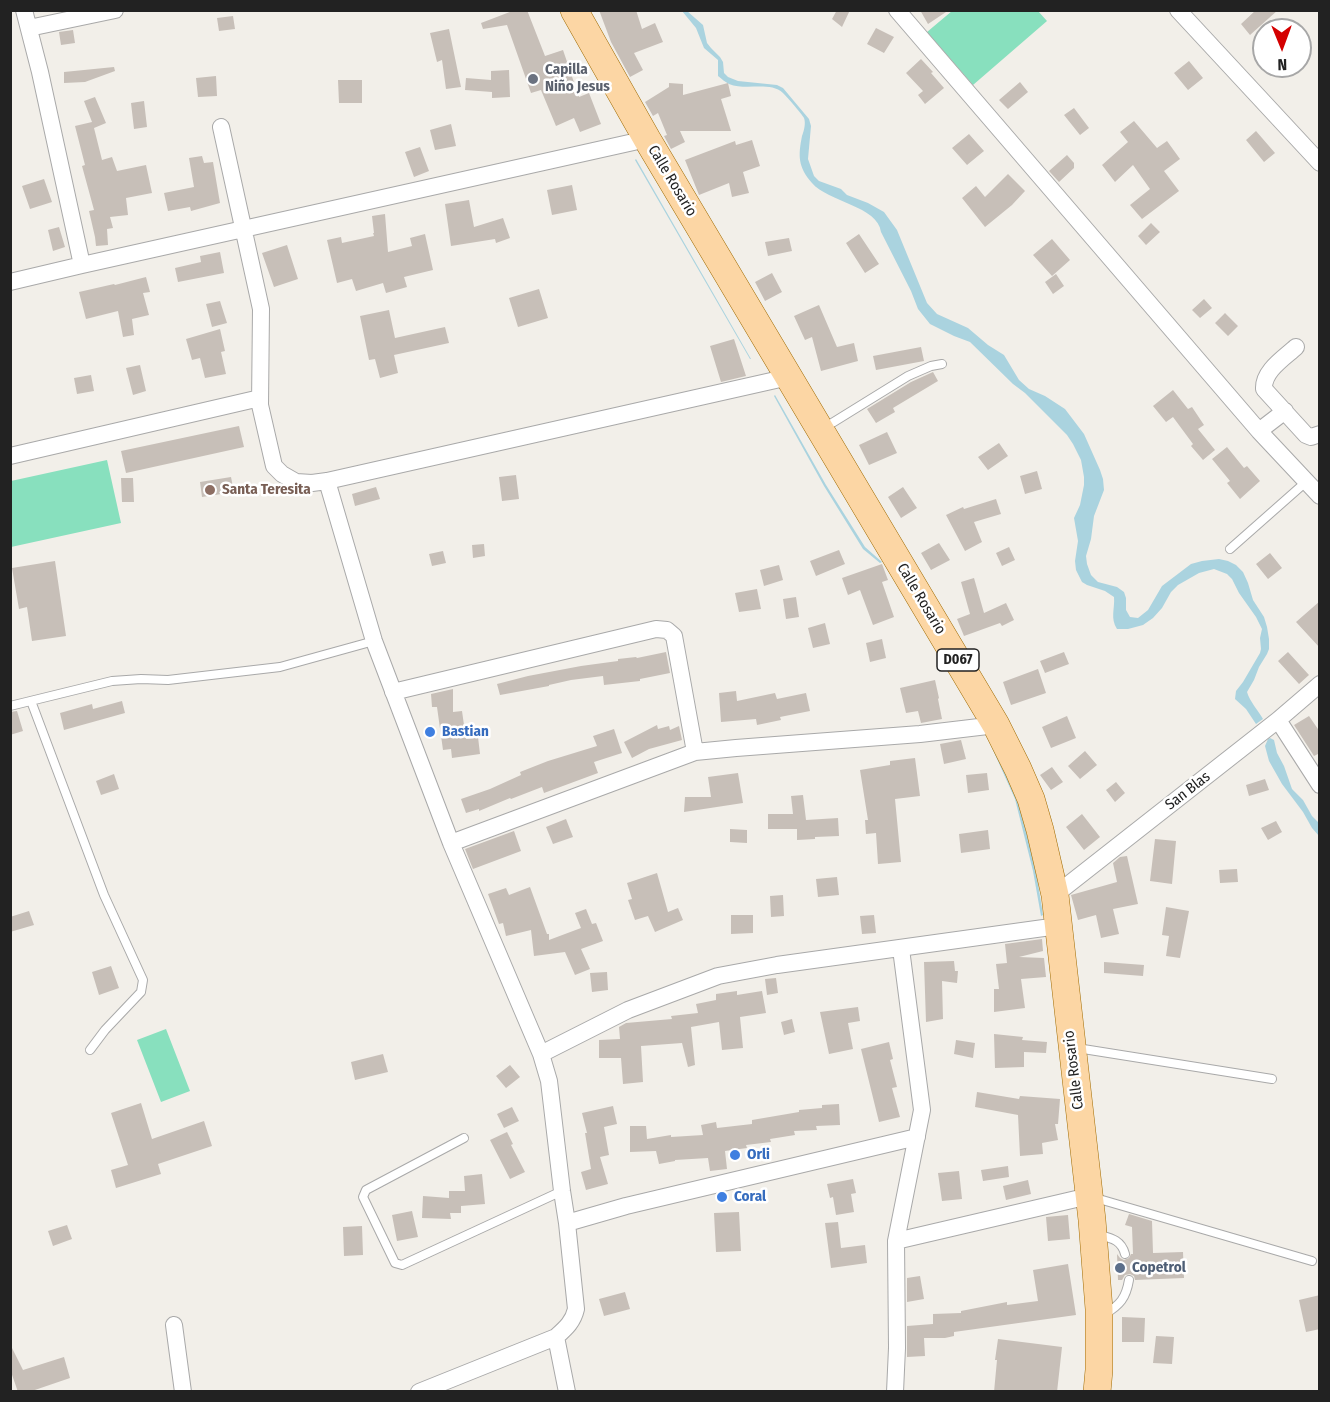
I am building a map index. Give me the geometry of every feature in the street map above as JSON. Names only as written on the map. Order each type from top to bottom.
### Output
[{"type":"main road","name":"Calle Rosario","points":[[574,10],[647,139],[996,725],[1031,798],[1055,895],[1089,1196],[1099,1317],[1097,1392]]},
{"type":"street","points":[[24,10],[40,72],[82,265]]},
{"type":"street","points":[[29,28],[115,10]]},
{"type":"street","points":[[897,10],[1259,431],[1320,496]]},
{"type":"street","points":[[1178,10],[1320,163]]},
{"type":"street","points":[[221,127],[261,309],[260,405],[274,466],[296,483],[327,480],[789,377]]},
{"type":"street","points":[[10,282],[647,139]]},
{"type":"street","points":[[1296,347],[1268,372],[1264,389],[1306,435],[1311,437],[1320,434]]},
{"type":"street","points":[[10,456],[260,398]]},
{"type":"street","points":[[1259,431],[1285,411]]},
{"type":"street","points":[[327,480],[374,641],[393,692],[451,843],[541,1054],[549,1081],[576,1309],[569,1325],[556,1337],[419,1392]]},
{"type":"street","points":[[393,692],[656,629],[667,630],[674,636],[695,752]]},
{"type":"street","name":"San Blas","points":[[1055,895],[1278,720],[1320,684]]},
{"type":"street","points":[[1278,720],[1320,785]]},
{"type":"street","points":[[451,843],[695,752],[920,734],[996,725]]},
{"type":"street","points":[[541,1054],[628,1010],[718,976],[777,965],[1058,926]]},
{"type":"street","points":[[895,1392],[896,1241],[922,1110],[901,949]]},
{"type":"street","points":[[567,1223],[626,1206],[917,1137]]},
{"type":"street","points":[[896,1241],[1089,1196]]},
{"type":"street","points":[[174,1325],[183,1392]]},
{"type":"street","points":[[556,1337],[567,1392]]},
{"type":"lane","points":[[821,430],[908,376],[942,364]]},
{"type":"lane","points":[[1230,549],[1307,481]]},
{"type":"lane","points":[[10,706],[112,681],[179,679],[280,667],[374,641]]},
{"type":"lane","points":[[31,701],[104,895],[143,980],[141,992],[105,1030],[90,1050]]},
{"type":"lane","points":[[1072,1047],[1272,1079]]},
{"type":"lane","points":[[464,1138],[366,1190],[363,1197],[395,1263],[402,1265],[562,1191]]},
{"type":"lane","points":[[1089,1196],[1312,1261]]},
{"type":"lane","points":[[1093,1233],[1113,1238],[1119,1242],[1125,1254]]},
{"type":"lane","points":[[1099,1317],[1122,1301],[1129,1280]]},
{"type":"green space","points":[[952,11],[1038,11],[1047,21],[973,85],[927,32]]},
{"type":"green space","points":[[107,460],[121,523],[11,547],[11,481]]},
{"type":"green space","points":[[166,1029],[190,1091],[161,1102],[137,1040]]},
{"type":"water","points":[[682,11],[687,11],[703,25],[707,43],[720,57],[724,73],[728,77],[738,81],[777,85],[783,88],[809,119],[811,126],[808,159],[814,176],[819,181],[841,189],[847,195],[884,212],[897,230],[927,303],[937,314],[968,328],[1004,355],[1019,380],[1029,389],[1065,409],[1084,434],[1100,470],[1104,490],[1094,516],[1086,556],[1087,564],[1091,575],[1098,582],[1117,587],[1124,592],[1126,610],[1130,617],[1138,618],[1148,610],[1162,586],[1191,564],[1219,559],[1236,565],[1243,572],[1253,600],[1264,617],[1269,639],[1267,654],[1247,692],[1263,719],[1256,724],[1246,709],[1235,699],[1236,691],[1260,653],[1262,629],[1232,579],[1227,574],[1214,569],[1199,573],[1178,585],[1162,608],[1143,625],[1117,629],[1113,617],[1114,597],[1082,582],[1076,570],[1078,541],[1074,518],[1080,505],[1084,477],[1081,460],[1067,435],[970,342],[930,324],[918,309],[878,223],[862,210],[819,189],[804,172],[800,155],[804,118],[778,89],[736,86],[718,76],[718,60],[704,48],[696,28]]},
{"type":"water","points":[[636,159],[751,359],[635,160]]},
{"type":"water","points":[[775,395],[826,485],[865,547],[882,562],[880,563],[863,549],[824,486]]},
{"type":"water","points":[[990,738],[1018,798],[1036,871],[1043,915],[1041,916],[1033,871],[1015,799],[988,739]]},
{"type":"water","points":[[1270,738],[1274,740],[1292,789],[1319,823],[1319,836],[1282,784],[1269,761],[1265,746]]},
{"type":"building","points":[[515,10],[527,10],[545,56],[563,50],[579,97],[589,93],[601,124],[580,132],[574,118],[556,126],[541,90],[531,93],[507,25],[483,29],[481,23]]},
{"type":"building","points":[[599,10],[636,10],[642,29],[655,23],[663,42],[634,53],[643,70],[630,77],[611,42]]},
{"type":"building","points":[[837,10],[850,10],[842,27],[832,19]]},
{"type":"building","points":[[920,10],[949,10],[928,24]]},
{"type":"building","points":[[1256,10],[1278,10],[1269,18],[1252,18],[1250,35],[1241,24]]},
{"type":"building","points":[[233,16],[235,29],[219,31],[217,18]]},
{"type":"building","points":[[876,28],[894,37],[884,53],[867,44]]},
{"type":"building","points":[[449,29],[461,87],[446,89],[442,60],[437,62],[430,33]]},
{"type":"building","points":[[73,30],[75,43],[61,45],[59,32]]},
{"type":"building","points":[[921,59],[944,88],[925,104],[918,95],[923,91],[906,73]]},
{"type":"building","points":[[1189,61],[1203,78],[1188,90],[1174,73]]},
{"type":"building","points":[[114,67],[115,71],[85,82],[64,83],[64,72]]},
{"type":"building","points":[[509,70],[510,97],[492,98],[492,92],[465,90],[466,78],[491,80],[491,71]]},
{"type":"building","points":[[216,76],[217,96],[198,97],[196,78]]},
{"type":"building","points":[[338,80],[362,80],[362,103],[339,103]]},
{"type":"building","points":[[1020,82],[1028,92],[1008,109],[999,100]]},
{"type":"building","points":[[669,83],[683,84],[683,95],[728,83],[731,96],[721,99],[731,131],[680,131],[685,142],[671,149],[664,136],[667,135],[658,113],[653,116],[645,102],[669,87]]},
{"type":"building","points":[[95,97],[106,123],[94,128],[102,160],[112,157],[117,171],[146,165],[152,193],[126,198],[128,215],[110,217],[113,228],[107,229],[108,245],[96,246],[89,211],[94,210],[82,166],[85,165],[75,126],[92,122],[84,101]]},
{"type":"building","points":[[144,101],[147,127],[134,129],[131,103]]},
{"type":"building","points":[[1074,108],[1089,128],[1080,135],[1064,115]]},
{"type":"building","points":[[1134,121],[1157,148],[1167,141],[1180,159],[1164,171],[1179,191],[1142,219],[1130,205],[1150,189],[1133,165],[1115,182],[1102,165],[1128,142],[1120,132]]},
{"type":"building","points":[[451,124],[456,146],[435,150],[430,130]]},
{"type":"building","points":[[1256,131],[1275,153],[1264,162],[1246,140]]},
{"type":"building","points":[[969,134],[984,151],[967,165],[952,148]]},
{"type":"building","points":[[752,140],[760,166],[743,172],[749,193],[732,197],[729,183],[699,195],[685,160],[735,141],[736,145]]},
{"type":"building","points":[[420,147],[429,171],[414,177],[405,152]]},
{"type":"building","points":[[1067,155],[1074,163],[1074,168],[1059,182],[1049,171]]},
{"type":"building","points":[[202,156],[204,163],[213,162],[220,203],[191,211],[190,207],[168,211],[164,193],[194,187],[189,158]]},
{"type":"building","points":[[1008,174],[1025,191],[985,227],[962,198],[976,186],[985,197]]},
{"type":"building","points":[[44,179],[52,202],[30,209],[22,186]]},
{"type":"building","points":[[572,185],[577,210],[552,215],[547,190]]},
{"type":"building","points":[[469,200],[474,227],[503,218],[510,238],[496,243],[495,239],[451,246],[445,204]]},
{"type":"building","points":[[385,214],[388,252],[412,246],[410,238],[425,234],[433,270],[404,277],[407,287],[386,293],[383,283],[356,291],[352,279],[337,283],[327,240],[341,237],[342,243],[374,236],[372,216]]},
{"type":"building","points":[[1151,223],[1160,232],[1146,245],[1138,236]]},
{"type":"building","points":[[59,227],[65,247],[53,251],[48,230]]},
{"type":"building","points":[[859,234],[879,264],[865,273],[846,243]]},
{"type":"building","points":[[789,238],[792,251],[768,256],[765,242]]},
{"type":"building","points":[[1052,239],[1070,260],[1052,276],[1033,255]]},
{"type":"building","points":[[287,245],[298,279],[274,287],[262,253]]},
{"type":"building","points":[[220,252],[224,273],[178,282],[175,268],[201,262],[200,256]]},
{"type":"building","points":[[772,273],[782,292],[765,301],[755,282]]},
{"type":"building","points":[[1056,274],[1064,286],[1053,294],[1045,282]]},
{"type":"building","points":[[146,277],[150,292],[143,293],[149,315],[132,319],[134,335],[123,337],[118,311],[86,319],[79,292]]},
{"type":"building","points":[[539,289],[548,318],[518,327],[509,298]]},
{"type":"building","points":[[1204,299],[1212,308],[1200,318],[1192,310]]},
{"type":"building","points":[[220,301],[227,323],[212,327],[206,304]]},
{"type":"building","points":[[819,305],[837,347],[854,343],[858,361],[821,371],[812,337],[805,340],[794,316]]},
{"type":"building","points":[[389,310],[395,338],[445,327],[449,343],[394,355],[398,373],[380,378],[375,359],[369,360],[360,316]]},
{"type":"building","points":[[1225,313],[1238,326],[1228,336],[1215,323]]},
{"type":"building","points":[[220,329],[225,351],[221,352],[226,374],[205,378],[200,358],[192,360],[186,339]]},
{"type":"building","points":[[734,339],[746,376],[721,382],[710,346]]},
{"type":"building","points":[[921,347],[924,361],[876,370],[873,356]]},
{"type":"building","points":[[140,365],[146,391],[133,395],[126,368]]},
{"type":"building","points":[[933,372],[938,381],[893,408],[895,412],[876,423],[867,409],[911,382]]},
{"type":"building","points":[[91,375],[94,391],[77,394],[74,378]]},
{"type":"building","points":[[1173,390],[1188,409],[1192,407],[1204,425],[1198,429],[1215,450],[1203,460],[1191,446],[1193,444],[1173,417],[1166,422],[1153,406]]},
{"type":"building","points":[[239,426],[244,447],[126,473],[121,451]]},
{"type":"building","points":[[887,432],[897,453],[869,465],[859,445]]},
{"type":"building","points":[[999,443],[1008,456],[988,470],[978,457]]},
{"type":"building","points":[[1227,447],[1244,468],[1247,466],[1260,481],[1240,499],[1227,483],[1230,481],[1212,459]]},
{"type":"building","points":[[1037,471],[1042,489],[1025,494],[1020,476]]},
{"type":"building","points":[[516,475],[519,499],[502,501],[499,477]]},
{"type":"building","points":[[231,477],[234,492],[202,497],[200,482]]},
{"type":"building","points":[[121,478],[133,478],[134,502],[122,502]]},
{"type":"building","points":[[376,487],[380,499],[355,506],[352,494]]},
{"type":"building","points":[[903,487],[917,508],[901,518],[888,497]]},
{"type":"building","points":[[996,499],[1001,514],[974,522],[982,542],[965,551],[946,515],[963,507],[964,509]]},
{"type":"building","points":[[939,543],[950,560],[931,570],[921,553]]},
{"type":"building","points":[[484,544],[485,556],[473,558],[472,545]]},
{"type":"building","points":[[1009,547],[1015,560],[1002,566],[996,553]]},
{"type":"building","points":[[839,550],[845,564],[816,576],[810,561]]},
{"type":"building","points":[[443,551],[446,563],[432,566],[429,554]]},
{"type":"building","points":[[1270,553],[1282,568],[1268,579],[1256,564]]},
{"type":"building","points":[[55,561],[66,636],[32,641],[27,607],[19,609],[12,568]]},
{"type":"building","points":[[882,564],[888,580],[882,582],[894,617],[873,625],[860,590],[848,595],[842,578]]},
{"type":"building","points":[[779,565],[783,580],[764,586],[760,570]]},
{"type":"building","points":[[974,578],[984,613],[1006,603],[1014,620],[1002,626],[1000,623],[964,636],[957,619],[970,614],[961,582]]},
{"type":"building","points":[[757,589],[761,609],[739,612],[735,593]]},
{"type":"building","points":[[796,597],[799,617],[786,619],[783,599]]},
{"type":"building","points":[[1320,601],[1320,648],[1296,622]]},
{"type":"building","points":[[825,623],[830,644],[813,648],[808,628]]},
{"type":"building","points":[[882,639],[886,658],[870,662],[866,643]]},
{"type":"building","points":[[666,652],[670,673],[640,679],[640,681],[604,685],[603,676],[571,680],[500,695],[497,684],[528,676]]},
{"type":"building","points":[[1064,652],[1069,664],[1045,673],[1040,661]]},
{"type":"building","points":[[1288,652],[1309,675],[1299,684],[1278,661]]},
{"type":"building","points":[[1038,669],[1046,693],[1011,705],[1003,682]]},
{"type":"building","points":[[935,680],[942,719],[921,723],[918,711],[906,713],[900,688]]},
{"type":"building","points":[[453,689],[453,712],[462,711],[466,739],[478,737],[480,754],[452,758],[451,749],[443,750],[437,707],[432,707],[431,694]]},
{"type":"building","points":[[736,691],[737,701],[775,693],[777,699],[806,693],[810,711],[780,717],[781,720],[757,725],[756,719],[721,722],[719,693]]},
{"type":"building","points":[[122,701],[125,713],[64,730],[60,713],[92,704],[93,709]]},
{"type":"building","points":[[17,711],[23,731],[10,735],[10,712]]},
{"type":"building","points":[[1067,716],[1076,738],[1051,748],[1042,727]]},
{"type":"building","points":[[1309,716],[1320,732],[1320,753],[1314,756],[1294,725]]},
{"type":"building","points":[[657,725],[658,729],[669,726],[670,730],[679,726],[682,740],[649,749],[632,758],[624,742]]},
{"type":"building","points":[[614,729],[622,753],[594,762],[598,773],[544,793],[542,787],[479,811],[479,809],[466,813],[461,799],[490,789],[521,775],[520,772],[548,761],[597,746],[593,736]]},
{"type":"building","points":[[961,740],[966,759],[944,764],[940,744]]},
{"type":"building","points":[[1085,751],[1097,765],[1080,779],[1068,766]]},
{"type":"building","points":[[915,758],[920,796],[895,799],[901,862],[878,864],[876,833],[866,834],[865,820],[868,820],[860,770],[890,765],[890,761]]},
{"type":"building","points":[[1052,767],[1063,782],[1051,790],[1040,775]]},
{"type":"building","points":[[738,773],[743,803],[684,812],[685,797],[711,797],[708,777]]},
{"type":"building","points":[[987,773],[989,790],[968,793],[966,775]]},
{"type":"building","points":[[114,774],[119,789],[101,795],[96,781]]},
{"type":"building","points":[[1265,779],[1269,790],[1249,796],[1246,785]]},
{"type":"building","points":[[1116,782],[1125,793],[1115,802],[1106,790]]},
{"type":"building","points":[[803,795],[806,820],[838,818],[839,836],[797,840],[797,829],[768,829],[768,814],[793,814],[791,796]]},
{"type":"building","points":[[1082,814],[1100,837],[1084,850],[1066,827]]},
{"type":"building","points":[[566,819],[573,837],[553,844],[546,827]]},
{"type":"building","points":[[1276,821],[1282,832],[1268,840],[1261,828]]},
{"type":"building","points":[[730,829],[747,830],[747,843],[730,842]]},
{"type":"building","points":[[988,830],[990,849],[961,853],[959,834]]},
{"type":"building","points":[[514,831],[521,851],[473,869],[465,849]]},
{"type":"building","points":[[1155,839],[1176,841],[1172,884],[1150,881]]},
{"type":"building","points":[[1127,856],[1138,904],[1113,909],[1119,934],[1101,938],[1096,915],[1078,920],[1071,895],[1117,882],[1113,863],[1120,857]]},
{"type":"building","points":[[1237,869],[1238,882],[1220,883],[1219,870]]},
{"type":"building","points":[[657,873],[668,912],[678,908],[683,920],[655,932],[648,916],[635,920],[628,900],[632,899],[627,883]]},
{"type":"building","points":[[837,877],[839,895],[818,897],[816,879]]},
{"type":"building","points":[[530,887],[547,934],[549,934],[549,940],[581,928],[575,913],[586,909],[592,924],[596,923],[603,941],[581,949],[590,969],[575,975],[565,952],[534,956],[531,930],[506,936],[503,923],[499,924],[488,894],[506,888],[509,895]]},
{"type":"building","points":[[783,895],[784,916],[771,917],[770,896]]},
{"type":"building","points":[[1166,907],[1189,911],[1180,958],[1166,956],[1169,936],[1162,935]]},
{"type":"building","points":[[29,911],[34,925],[10,932],[10,917]]},
{"type":"building","points":[[731,915],[753,915],[753,933],[731,934]]},
{"type":"building","points":[[874,915],[876,933],[862,934],[860,916]]},
{"type":"building","points":[[1042,939],[1043,951],[1019,957],[1044,958],[1046,977],[1021,979],[1025,1008],[994,1012],[994,989],[999,989],[996,964],[1007,963],[1005,944]]},
{"type":"building","points":[[954,961],[955,971],[958,971],[957,983],[942,981],[943,1019],[926,1022],[924,962]]},
{"type":"building","points":[[1104,962],[1144,965],[1143,976],[1104,973]]},
{"type":"building","points":[[111,966],[119,988],[99,995],[92,972]]},
{"type":"building","points":[[607,972],[608,990],[592,992],[590,973]]},
{"type":"building","points":[[776,978],[778,993],[767,995],[765,979]]},
{"type":"building","points":[[737,991],[737,995],[762,991],[766,1013],[740,1017],[743,1048],[722,1050],[719,1022],[691,1027],[695,1065],[688,1067],[682,1043],[641,1046],[643,1082],[623,1084],[621,1058],[599,1058],[599,1040],[620,1039],[619,1027],[626,1023],[672,1019],[671,1016],[698,1013],[696,1004],[716,1000],[716,994]]},
{"type":"building","points":[[858,1007],[860,1021],[848,1023],[853,1049],[829,1054],[820,1012]]},
{"type":"building","points":[[792,1019],[795,1032],[784,1035],[781,1022]]},
{"type":"building","points":[[994,1034],[1047,1042],[1046,1053],[1024,1052],[1024,1067],[995,1068]]},
{"type":"building","points":[[956,1040],[975,1043],[973,1058],[954,1054]]},
{"type":"building","points":[[889,1042],[893,1059],[890,1060],[897,1087],[892,1088],[900,1117],[879,1122],[861,1049]]},
{"type":"building","points":[[383,1054],[388,1072],[355,1080],[351,1062]]},
{"type":"building","points":[[510,1065],[520,1077],[506,1088],[496,1076]]},
{"type":"building","points":[[977,1092],[1019,1099],[1020,1096],[1060,1099],[1058,1124],[1055,1124],[1058,1140],[1042,1143],[1043,1154],[1020,1156],[1018,1115],[975,1107]]},
{"type":"building","points":[[141,1103],[152,1139],[204,1121],[212,1146],[158,1164],[161,1174],[116,1188],[111,1170],[128,1165],[111,1113]]},
{"type":"building","points":[[839,1104],[840,1125],[816,1126],[817,1130],[794,1131],[795,1135],[770,1139],[771,1142],[746,1145],[747,1148],[725,1151],[727,1169],[710,1171],[708,1158],[675,1160],[659,1164],[656,1151],[630,1152],[630,1126],[646,1126],[647,1139],[671,1135],[671,1137],[703,1135],[701,1125],[716,1122],[717,1128],[752,1124],[752,1120],[799,1112],[799,1110],[822,1108],[822,1105]]},
{"type":"building","points":[[613,1106],[617,1124],[604,1127],[609,1155],[600,1157],[608,1184],[586,1190],[581,1172],[591,1169],[582,1113]]},
{"type":"building","points":[[512,1107],[519,1121],[504,1128],[497,1114]]},
{"type":"building","points":[[507,1132],[525,1172],[510,1179],[490,1140]]},
{"type":"building","points":[[1008,1166],[1009,1177],[983,1181],[981,1170]]},
{"type":"building","points":[[959,1171],[962,1199],[942,1201],[938,1173]]},
{"type":"building","points":[[482,1174],[485,1204],[461,1206],[461,1213],[450,1213],[451,1219],[422,1218],[423,1196],[449,1198],[449,1191],[465,1191],[464,1176]]},
{"type":"building","points":[[853,1179],[856,1193],[851,1194],[854,1212],[836,1215],[833,1197],[830,1198],[827,1184]]},
{"type":"building","points":[[1028,1180],[1031,1194],[1006,1200],[1003,1186]]},
{"type":"building","points":[[412,1211],[418,1237],[397,1241],[392,1215]]},
{"type":"building","points":[[739,1212],[741,1251],[716,1252],[714,1213]]},
{"type":"building","points":[[1129,1214],[1152,1221],[1153,1253],[1183,1252],[1184,1278],[1135,1280],[1130,1274],[1118,1280],[1117,1254],[1124,1260],[1133,1254],[1132,1227],[1125,1225]]},
{"type":"building","points":[[1068,1215],[1070,1239],[1048,1241],[1046,1217]]},
{"type":"building","points":[[838,1222],[841,1248],[865,1245],[867,1263],[831,1268],[825,1223]]},
{"type":"building","points":[[67,1225],[72,1239],[53,1246],[48,1231]]},
{"type":"building","points":[[362,1226],[363,1255],[344,1256],[343,1227]]},
{"type":"building","points":[[1068,1264],[1076,1315],[954,1332],[954,1336],[945,1338],[924,1338],[925,1356],[907,1357],[907,1326],[933,1324],[933,1314],[961,1313],[961,1311],[1007,1302],[1007,1305],[1038,1301],[1033,1270]]},
{"type":"building","points":[[920,1276],[924,1299],[907,1302],[907,1278]]},
{"type":"building","points":[[625,1292],[630,1309],[604,1316],[599,1299]]},
{"type":"building","points":[[1320,1295],[1320,1329],[1306,1332],[1299,1300]]},
{"type":"building","points":[[1122,1317],[1145,1318],[1144,1342],[1122,1342]]},
{"type":"building","points":[[1156,1336],[1174,1337],[1172,1364],[1153,1363]]},
{"type":"building","points":[[998,1339],[1062,1347],[1057,1392],[994,1392]]},
{"type":"building","points":[[10,1344],[23,1370],[64,1357],[70,1378],[29,1392],[18,1392],[10,1369]]},
{"type":"place","name":"Capilla Niño Jesus","points":[[533,79]]},
{"type":"place","name":"Santa Teresita","points":[[210,490]]},
{"type":"place","name":"Bastian","points":[[430,732]]},
{"type":"place","name":"Orli","points":[[735,1155]]},
{"type":"place","name":"Coral","points":[[722,1197]]},
{"type":"place","name":"Copetrol","points":[[1120,1268]]}]
